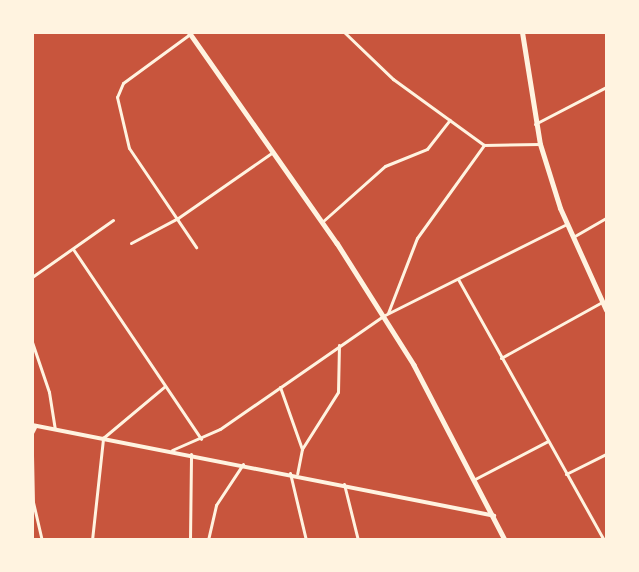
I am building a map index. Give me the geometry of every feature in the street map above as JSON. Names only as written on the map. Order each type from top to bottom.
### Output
[{"type":"highway","points":[[522,32],[535,124],[540,144],[567,224],[606,310]]},
{"type":"main road","points":[[189,33],[322,222],[383,316],[444,415],[505,540]]},
{"type":"street","points":[[344,32],[393,79],[484,145],[540,144]]},
{"type":"street","points":[[189,33],[123,83],[117,97],[128,148],[178,218],[196,247]]},
{"type":"street","points":[[535,124],[606,87]]},
{"type":"street","points":[[322,222],[386,166],[427,149],[450,120]]},
{"type":"street","points":[[388,313],[417,238],[484,145]]},
{"type":"street","points":[[131,243],[178,218],[274,152]]},
{"type":"street","points":[[573,237],[606,218]]},
{"type":"street","points":[[32,277],[112,220]]},
{"type":"street","points":[[172,450],[201,438],[280,387],[388,313],[567,224]]},
{"type":"street","points":[[73,249],[164,387],[201,438]]},
{"type":"street","points":[[458,279],[604,540]]},
{"type":"street","points":[[501,358],[602,302]]},
{"type":"street","points":[[32,342],[50,392],[55,429]]},
{"type":"street","points":[[297,474],[302,449],[338,392],[339,345]]},
{"type":"street","points":[[92,540],[104,438],[164,387]]},
{"type":"street","points":[[280,387],[302,449]]},
{"type":"street","points":[[32,433],[34,425],[297,474],[494,516]]},
{"type":"street","points":[[476,480],[548,441]]},
{"type":"street","points":[[32,454],[34,502],[42,540]]},
{"type":"street","points":[[190,540],[192,454]]},
{"type":"street","points":[[566,474],[606,454]]},
{"type":"street","points":[[208,540],[216,505],[243,464]]},
{"type":"street","points":[[290,473],[306,540]]},
{"type":"street","points":[[344,484],[358,540]]}]
